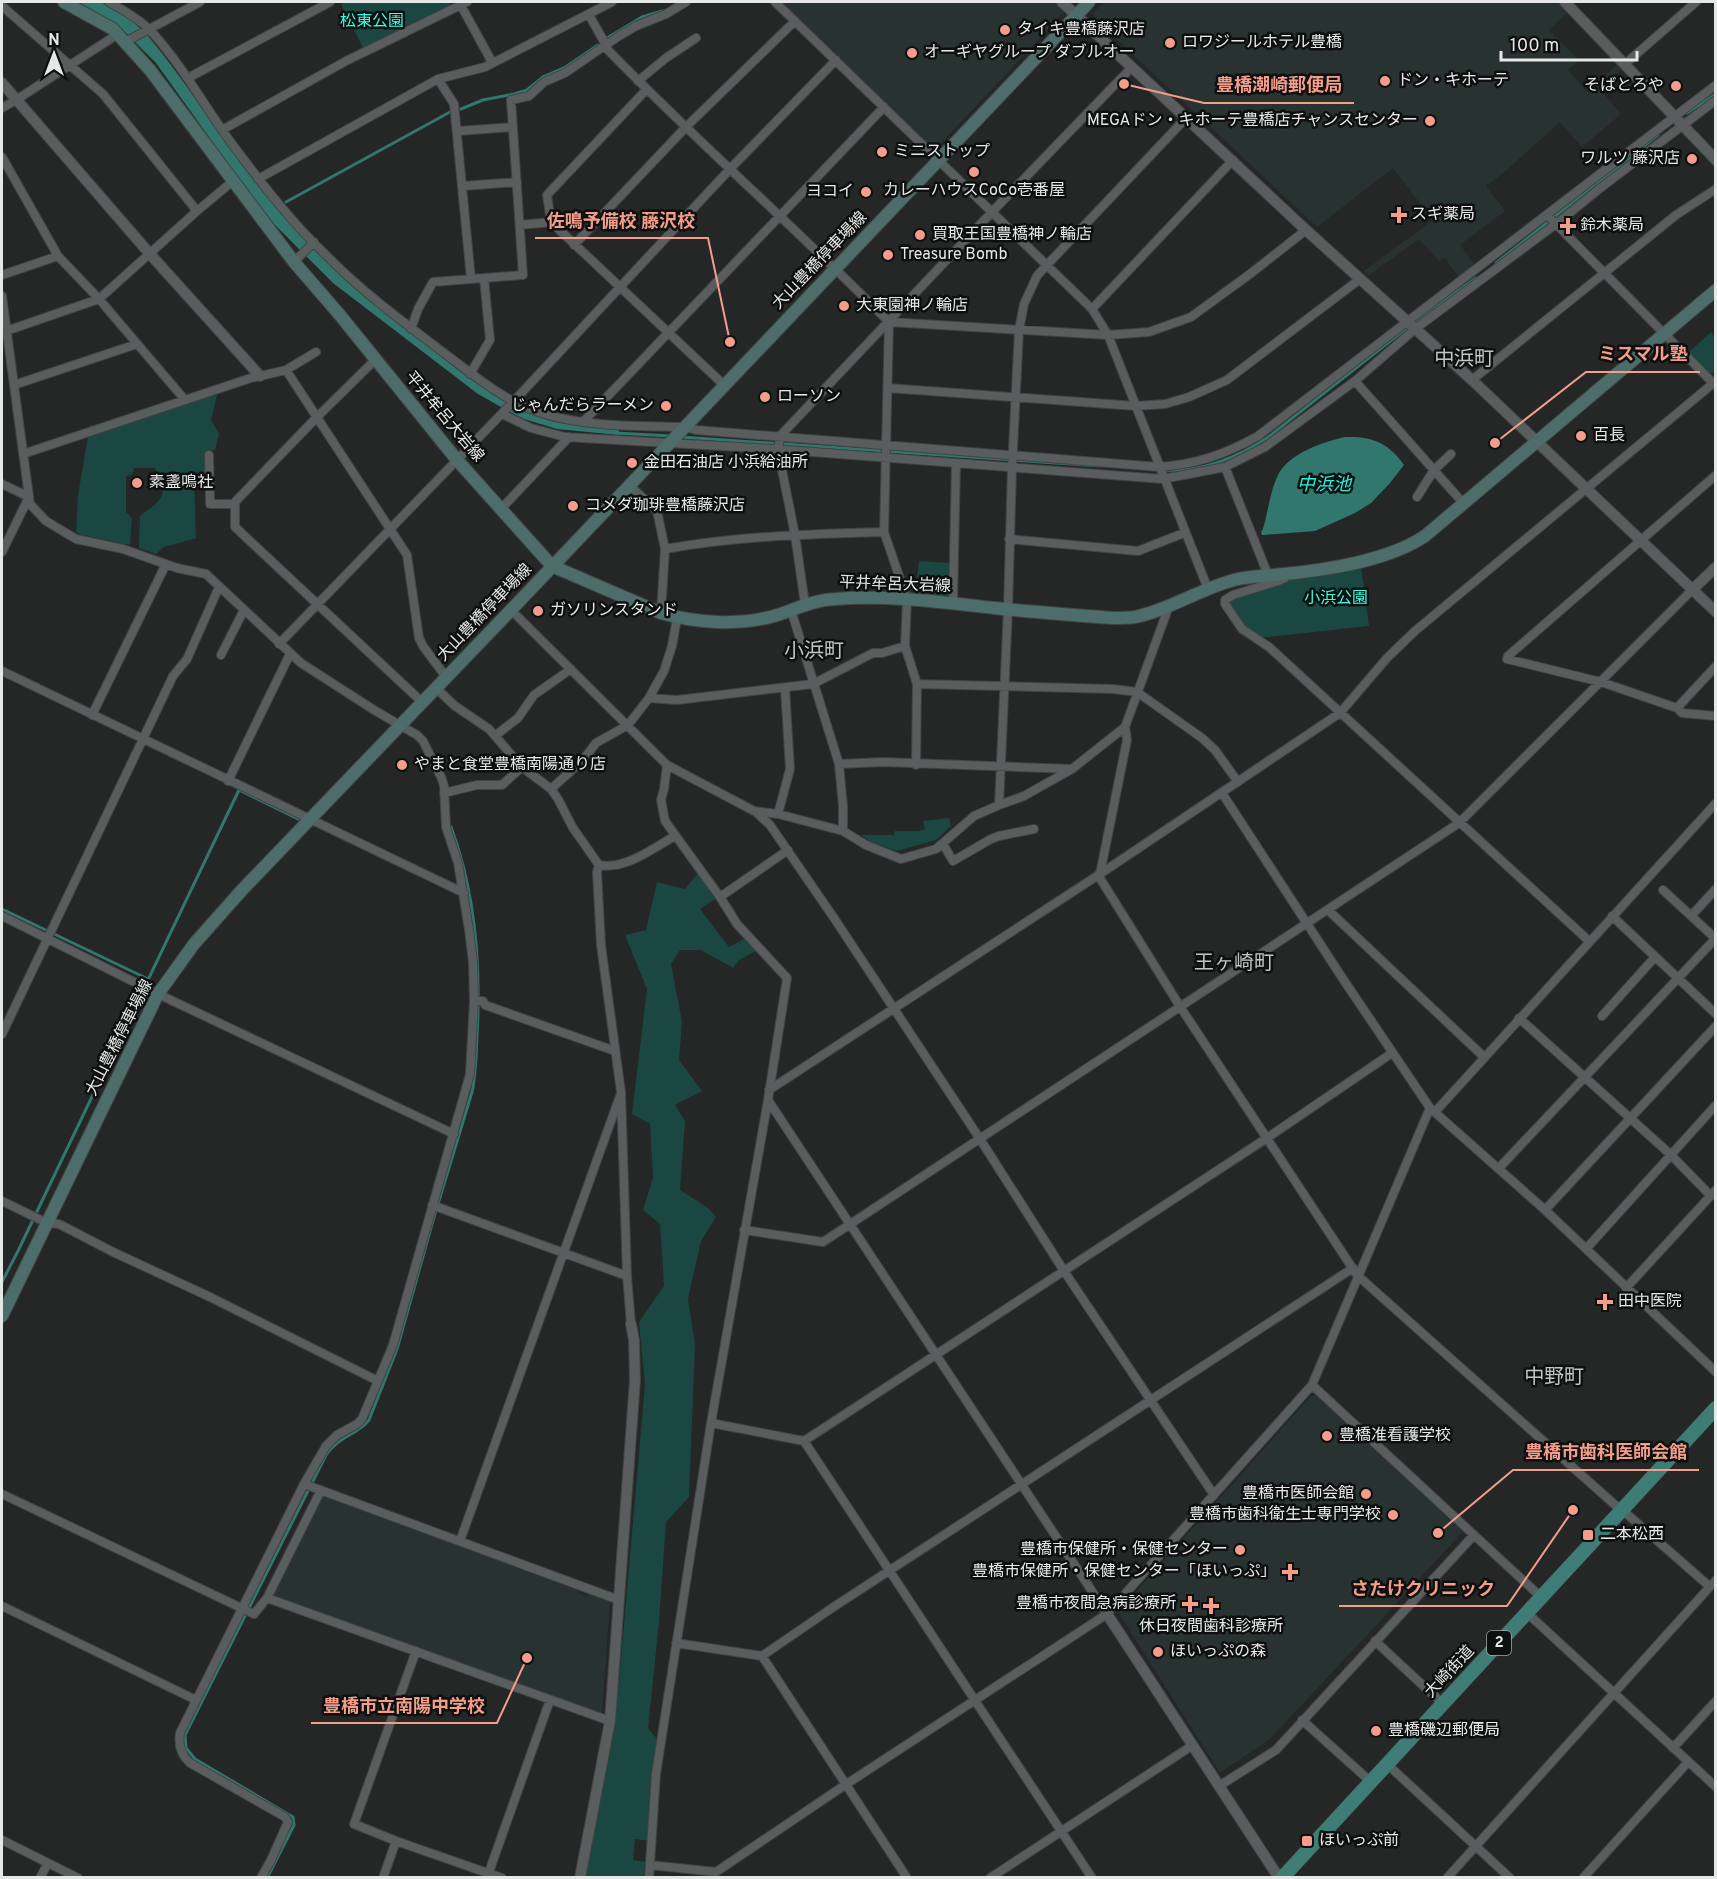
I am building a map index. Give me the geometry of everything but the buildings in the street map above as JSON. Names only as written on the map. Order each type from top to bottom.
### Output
[{"type":"main road","name":"平井牟呂大岩線","points":[[64,2],[113,28],[124,38],[233,181],[297,258],[375,360],[457,460],[552,566],[677,618],[753,620],[805,604],[834,598],[907,599],[1112,618],[1135,617],[1233,580],[1357,562],[1404,548],[1425,536],[1464,504],[1716,290]]},
{"type":"main road","name":"大山豊橋停車場線","points":[[2,1316],[38,1218],[154,991],[242,890],[1089,2]]},
{"type":"main road","name":"大崎街道","points":[[1280,1878],[1716,1408]]},
{"type":"street","points":[[109,2],[136,19],[188,78],[258,179],[346,274],[411,329],[470,374],[514,401],[540,412],[583,422],[1159,467],[1190,464],[1204,460],[1237,448],[1258,436],[1716,85]]},
{"type":"street","points":[[2,108],[69,65],[124,38],[146,30],[200,2]]},
{"type":"street","points":[[188,78],[330,2]]},
{"type":"street","points":[[222,130],[346,61],[462,2],[492,62]]},
{"type":"street","points":[[258,179],[438,80],[485,68],[492,62],[612,2]]},
{"type":"street","points":[[411,329],[418,309],[433,282],[523,275],[511,100],[529,96],[544,82],[565,73],[636,26],[666,14],[686,2]]},
{"type":"street","points":[[775,2],[1092,309],[1108,335],[1184,533],[1208,589]]},
{"type":"street","points":[[1062,2],[1306,230],[1472,380],[1716,612]]},
{"type":"street","points":[[1568,2],[1716,160]]},
{"type":"street","points":[[1625,64],[1696,2]]},
{"type":"street","points":[[2,6],[111,102],[196,211]]},
{"type":"street","points":[[589,15],[605,46],[646,90],[889,322],[1108,335],[1149,332],[1191,317],[1306,230]]},
{"type":"street","points":[[574,245],[686,127],[795,21]]},
{"type":"street","points":[[638,81],[666,58],[696,38]]},
{"type":"street","points":[[279,644],[502,414],[730,169],[836,60]]},
{"type":"street","points":[[805,604],[795,535],[778,450],[780,436],[1132,67]]},
{"type":"street","points":[[438,80],[454,104],[471,279]]},
{"type":"street","points":[[2,83],[260,376]]},
{"type":"street","points":[[646,90],[547,195],[551,222],[724,386]]},
{"type":"street","points":[[502,414],[531,428],[569,437],[1163,479],[1225,467],[1265,447],[1355,381],[1415,329],[1556,224],[1716,100]]},
{"type":"street","points":[[583,422],[884,106]]},
{"type":"street","points":[[999,805],[1012,468],[1019,330],[1024,304],[1038,276],[1046,266],[1187,117]]},
{"type":"street","points":[[458,131],[513,127]]},
{"type":"street","points":[[2,156],[58,256],[99,299],[185,400]]},
{"type":"street","points":[[1092,309],[1233,160]]},
{"type":"street","points":[[6,331],[99,299],[196,211],[233,181]]},
{"type":"street","points":[[463,186],[517,182]]},
{"type":"street","points":[[1472,380],[1676,215],[1716,189]]},
{"type":"street","points":[[768,1095],[1340,714],[1387,658],[1415,631],[1715,383],[1547,215]]},
{"type":"street","points":[[520,225],[551,222]]},
{"type":"street","points":[[297,258],[314,242]]},
{"type":"street","points":[[2,276],[58,256]]},
{"type":"street","points":[[470,374],[490,340],[484,278]]},
{"type":"street","points":[[888,388],[1136,406],[1165,404],[1189,397],[1227,380],[1360,279]]},
{"type":"street","points":[[2,296],[30,504],[46,521],[69,536],[137,552],[191,572],[206,574],[301,663],[417,735],[423,741],[442,779],[446,827],[458,863],[464,893],[479,1001],[470,1074],[436,1206],[393,1345],[362,1419],[330,1440],[304,1484],[196,1700],[178,1741],[185,1758],[285,1817],[288,1822],[272,1860],[261,1878]]},
{"type":"street","points":[[889,322],[884,532],[907,599],[905,646],[917,684],[916,765]]},
{"type":"street","points":[[14,385],[137,344]]},
{"type":"street","points":[[23,454],[286,369],[316,352]]},
{"type":"street","points":[[375,360],[316,418],[235,504],[235,527],[422,702]]},
{"type":"street","points":[[286,369],[407,555],[419,638],[446,677]]},
{"type":"street","points":[[1355,381],[1464,504]]},
{"type":"street","points":[[501,509],[569,437]]},
{"type":"street","points":[[1417,497],[1434,470],[1451,454]]},
{"type":"street","points":[[209,455],[210,504],[235,504]]},
{"type":"street","points":[[953,603],[956,464]]},
{"type":"street","points":[[1225,467],[1268,575]]},
{"type":"street","points":[[1716,475],[1507,659],[1601,682],[1677,708],[1682,712],[1716,716]]},
{"type":"street","points":[[2,483],[29,497]]},
{"type":"street","points":[[629,486],[657,511],[665,549],[661,613]]},
{"type":"street","points":[[2,552],[29,497]]},
{"type":"street","points":[[2,526],[12,531]]},
{"type":"street","points":[[665,549],[710,541],[884,532]]},
{"type":"street","points":[[1009,539],[1138,551],[1184,533]]},
{"type":"street","points":[[92,716],[166,564]]},
{"type":"street","points":[[744,1230],[823,1242],[1459,823],[1716,567]]},
{"type":"street","points":[[1286,574],[1285,578],[1278,581],[1233,595],[1225,600],[1225,604],[1242,629],[1269,647],[1589,941]]},
{"type":"street","points":[[2,1034],[173,676],[187,659],[219,587]]},
{"type":"street","points":[[1169,606],[1125,728],[1127,740],[1099,875],[1181,1008],[1355,1271],[1622,1510],[1712,1583],[1447,1878]]},
{"type":"street","points":[[221,655],[244,609]]},
{"type":"street","points":[[511,610],[667,765],[754,811],[770,825],[1214,1495]]},
{"type":"street","points":[[791,610],[839,764],[843,831]]},
{"type":"street","points":[[551,789],[583,760],[596,743],[628,725],[649,698],[664,671],[672,646],[677,618]]},
{"type":"street","points":[[649,698],[677,700],[813,684],[873,653],[882,653],[905,646]]},
{"type":"street","points":[[228,780],[290,654]]},
{"type":"street","points":[[1677,708],[1716,666]]},
{"type":"street","points":[[496,735],[518,718],[534,695],[571,669]]},
{"type":"street","points":[[2,671],[464,893]]},
{"type":"street","points":[[917,684],[1113,689],[1137,692],[1202,738],[1215,750],[1238,782]]},
{"type":"street","points":[[436,688],[455,706],[496,735],[522,767],[551,789],[573,828],[599,865],[609,866],[634,859],[675,836]]},
{"type":"street","points":[[778,814],[790,769],[785,688]]},
{"type":"street","points":[[754,811],[778,814],[843,831],[866,845],[901,859],[936,849],[974,816],[1047,785],[1072,769],[1125,728]]},
{"type":"street","points":[[839,764],[883,762],[1072,769]]},
{"type":"street","points":[[649,1878],[656,1774],[676,1643],[787,978],[737,924],[665,821],[661,800],[667,765]]},
{"type":"street","points":[[444,794],[477,785],[502,785],[522,767]]},
{"type":"street","points":[[1222,793],[1392,1053],[1432,1110],[1545,1210],[1716,1372]]},
{"type":"street","points":[[650,1865],[718,1875],[845,1785],[1107,1614],[1312,1385],[1355,1271],[1432,1110],[1484,1057],[1715,805]]},
{"type":"street","points":[[943,844],[953,861],[999,836],[1034,829]]},
{"type":"street","points":[[720,897],[788,850]]},
{"type":"street","points":[[579,1878],[610,1721],[635,1380],[634,1340],[627,1276],[621,1092],[599,919],[597,872],[599,865]]},
{"type":"street","points":[[1691,916],[1716,889]]},
{"type":"street","points":[[1499,1168],[1715,938],[1663,890]]},
{"type":"street","points":[[1328,910],[1484,1057]]},
{"type":"street","points":[[2,916],[454,1134]]},
{"type":"street","points":[[1612,916],[1716,1014]]},
{"type":"street","points":[[1602,1016],[1655,957]]},
{"type":"street","points":[[479,1001],[615,1051]]},
{"type":"street","points":[[1519,1018],[1713,1193],[1626,1288]]},
{"type":"street","points":[[1545,1210],[1716,1026]]},
{"type":"street","points":[[711,1423],[804,1441],[1267,1138],[1392,1053]]},
{"type":"street","points":[[460,1541],[621,1092]]},
{"type":"street","points":[[768,1095],[849,1225],[1280,1878]]},
{"type":"street","points":[[1586,1249],[1716,1105]]},
{"type":"street","points":[[2,1201],[38,1218],[58,1224],[378,1381]]},
{"type":"street","points":[[436,1206],[627,1276]]},
{"type":"street","points":[[676,1643],[762,1656],[1150,1400],[1355,1271]]},
{"type":"street","points":[[1312,1385],[1541,1597]]},
{"type":"street","points":[[804,1441],[1092,1878]]},
{"type":"street","points":[[304,1484],[619,1600]]},
{"type":"street","points":[[2,1494],[254,1614],[267,1598],[318,1489]]},
{"type":"street","points":[[1219,1786],[1276,1750],[1474,1535]]},
{"type":"street","points":[[267,1598],[610,1721]]},
{"type":"street","points":[[2,1606],[196,1700]]},
{"type":"street","points":[[1527,1613],[1716,1787]]},
{"type":"street","points":[[1375,1641],[1443,1704]]},
{"type":"street","points":[[416,1651],[354,1824],[502,1878]]},
{"type":"street","points":[[762,1656],[907,1878]]},
{"type":"street","points":[[489,1872],[550,1700]]},
{"type":"street","points":[[1673,1748],[1716,1701]]},
{"type":"street","points":[[1302,1720],[1371,1782]]},
{"type":"street","points":[[990,1878],[1193,1745]]},
{"type":"street","points":[[1583,1878],[1688,1762]]},
{"type":"street","points":[[1387,1764],[1510,1878]]},
{"type":"street","points":[[2,1840],[78,1878]]},
{"type":"street","points":[[383,1878],[396,1841]]},
{"type":"street","points":[[40,1878],[48,1863]]},
{"type":"shaded area","points":[[780,2],[1055,2],[1065,11],[934,151]]},
{"type":"shaded area","points":[[1104,2],[1558,2],[1568,12],[1549,30],[1579,60],[1568,70],[1587,92],[1617,65],[1621,70],[1601,90],[1621,114],[1582,147],[1560,122],[1486,186],[1505,211],[1460,245],[1476,266],[1459,278],[1445,258],[1439,261],[1419,239],[1368,276],[1364,271],[1433,220],[1393,168],[1317,227],[1094,18],[1094,12]]},
{"type":"shaded area","name":"豊橋市保健所・保健センター「ほいっぷ」","points":[[1311,1396],[1316,1396],[1463,1532],[1270,1739],[1220,1773],[1118,1612]]},
{"type":"shaded area","points":[[323,1496],[580,1591],[579,1593],[587,1597],[589,1594],[610,1602],[602,1714],[273,1595]]},
{"type":"green space","name":"松東公園","points":[[340,2],[450,2],[450,5],[363,48]]},
{"type":"green space","points":[[1711,332],[1715,338],[1715,371],[1709,373],[1689,352]]},
{"type":"green space","name":"素盞鳴社","points":[[211,392],[217,395],[211,420],[219,434],[215,450],[206,451],[206,473],[194,473],[196,538],[164,547],[156,554],[139,548],[140,516],[158,501],[163,493],[166,478],[158,477],[155,468],[134,468],[132,475],[126,476],[126,512],[132,518],[130,545],[76,532],[78,495],[90,425],[95,426]]},
{"type":"green space","points":[[919,561],[949,563],[949,594],[947,596],[915,594]]},
{"type":"green space","name":"小浜公園","points":[[1361,566],[1369,626],[1259,638],[1243,627],[1228,601],[1286,579]]},
{"type":"green space","points":[[949,818],[951,826],[936,840],[897,851],[871,842],[861,835],[894,835],[895,831],[918,831],[925,829],[923,821]]},
{"type":"green space","points":[[698,873],[715,899],[700,909],[729,947],[744,939],[756,951],[739,960],[733,968],[701,950],[680,950],[671,964],[682,1022],[679,1060],[702,1091],[675,1105],[685,1121],[680,1190],[708,1208],[716,1217],[701,1241],[688,1299],[695,1345],[689,1497],[666,1522],[648,1728],[657,1739],[651,1790],[649,1841],[635,1839],[633,1860],[645,1862],[644,1877],[585,1878],[615,1727],[645,1384],[639,1322],[664,1286],[660,1224],[643,1210],[653,1178],[650,1124],[632,1114],[647,989],[625,935],[646,930],[657,882],[685,889]]},
{"type":"water","points":[[79,2],[101,2],[128,17],[148,36],[252,178],[283,215],[351,282],[438,354],[487,390],[523,410],[561,423],[619,428],[619,435],[557,429],[524,419],[508,411],[478,394],[333,283],[273,223],[156,63],[121,28]]},
{"type":"water","name":"中浜池","points":[[1345,437],[1379,442],[1392,451],[1404,465],[1371,503],[1355,513],[1315,531],[1262,535],[1273,488],[1283,467],[1307,450]]},
{"type":"waterway","points":[[607,38],[642,17],[662,11]]},
{"type":"waterway","points":[[461,109],[483,100],[527,90],[543,77],[564,68],[598,45]]},
{"type":"waterway","points":[[1687,113],[1716,94]]},
{"type":"waterway","points":[[286,202],[450,112]]},
{"type":"waterway","points":[[1496,263],[1658,135]]},
{"type":"waterway","points":[[1413,323],[1476,278]]},
{"type":"waterway","points":[[1163,470],[1191,469],[1218,463],[1267,438],[1408,327]]},
{"type":"waterway","points":[[615,433],[672,436]]},
{"type":"waterway","points":[[681,437],[1100,466]]},
{"type":"waterway","points":[[2,1282],[239,790],[298,819]]},
{"type":"waterway","points":[[267,1878],[294,1825],[293,1817],[195,1759],[186,1748],[185,1735],[326,1455],[369,1420],[397,1349],[472,1092],[475,1071],[478,1010],[475,930],[466,878],[451,827]]},
{"type":"waterway","points":[[2,909],[148,979]]},
{"type":"place","name":"タイキ豊橋藤沢店","points":[[1005,30]]},
{"type":"place","name":"ロワジールホテル豊橋","points":[[1170,43]]},
{"type":"place","name":"オーギヤグループ ダブルオー","points":[[912,53]]},
{"type":"place","name":"ドン・キホーテ","points":[[1385,81]]},
{"type":"place","name":"豊橋潮崎郵便局","points":[[1124,84]]},
{"type":"place","name":"そばとろや","points":[[1676,86]]},
{"type":"place","name":"MEGAドン・キホーテ豊橋店チャンスセンター","points":[[1430,121]]},
{"type":"place","name":"ミニストップ","points":[[882,152]]},
{"type":"place","name":"ワルツ 藤沢店","points":[[1692,159]]},
{"type":"place","name":"カレーハウスCoCo壱番屋","points":[[974,172]]},
{"type":"place","name":"ヨコイ","points":[[866,192]]},
{"type":"place","name":"スギ薬局","points":[[1399,215]]},
{"type":"place","name":"鈴木薬局","points":[[1568,226]]},
{"type":"place","name":"買取王国豊橋神ノ輪店","points":[[920,235]]},
{"type":"place","name":"Treasure Bomb","points":[[888,255]]},
{"type":"place","name":"大東園神ノ輪店","points":[[844,306]]},
{"type":"place","name":"佐鳴予備校 藤沢校","points":[[730,342]]},
{"type":"place","name":"ローソン","points":[[765,397]]},
{"type":"place","name":"じゃんだらラーメン","points":[[666,406]]},
{"type":"place","name":"百長","points":[[1581,436]]},
{"type":"place","name":"ミスマル塾","points":[[1495,443]]},
{"type":"place","name":"金田石油店 小浜給油所","points":[[632,463]]},
{"type":"place","name":"素盞鳴社","points":[[137,483]]},
{"type":"place","name":"コメダ珈琲豊橋藤沢店","points":[[573,506]]},
{"type":"place","name":"ガソリンスタンド","points":[[538,611]]},
{"type":"place","name":"やまと食堂豊橋南陽通り店","points":[[402,765]]},
{"type":"place","name":"田中医院","points":[[1605,1302]]},
{"type":"place","name":"豊橋准看護学校","points":[[1327,1436]]},
{"type":"place","name":"豊橋市医師会館","points":[[1366,1494]]},
{"type":"place","name":"さたけクリニック","points":[[1573,1510]]},
{"type":"place","name":"豊橋市歯科衛生士専門学校","points":[[1393,1515]]},
{"type":"place","name":"豊橋市歯科医師会館","points":[[1438,1533]]},
{"type":"place","name":"二本松西","points":[[1588,1535]]},
{"type":"place","name":"豊橋市保健所・保健センター","points":[[1240,1550]]},
{"type":"place","name":"豊橋市保健所・保健センター「ほいっぷ」","points":[[1290,1572]]},
{"type":"place","name":"豊橋市夜間急病診療所","points":[[1190,1604]]},
{"type":"place","name":"休日夜間歯科診療所","points":[[1211,1606]]},
{"type":"place","name":"ほいっぷの森","points":[[1158,1652]]},
{"type":"place","name":"豊橋市立南陽中学校","points":[[527,1658]]},
{"type":"place","name":"豊橋磯辺郵便局","points":[[1376,1731]]},
{"type":"place","name":"ほいっぷ前","points":[[1307,1841]]},
{"type":"district","name":"中浜町","points":[[1464,360]]},
{"type":"district","name":"小浜町","points":[[814,652]]},
{"type":"district","name":"王ヶ崎町","points":[[1234,964]]},
{"type":"district","name":"中野町","points":[[1554,1378]]}]
